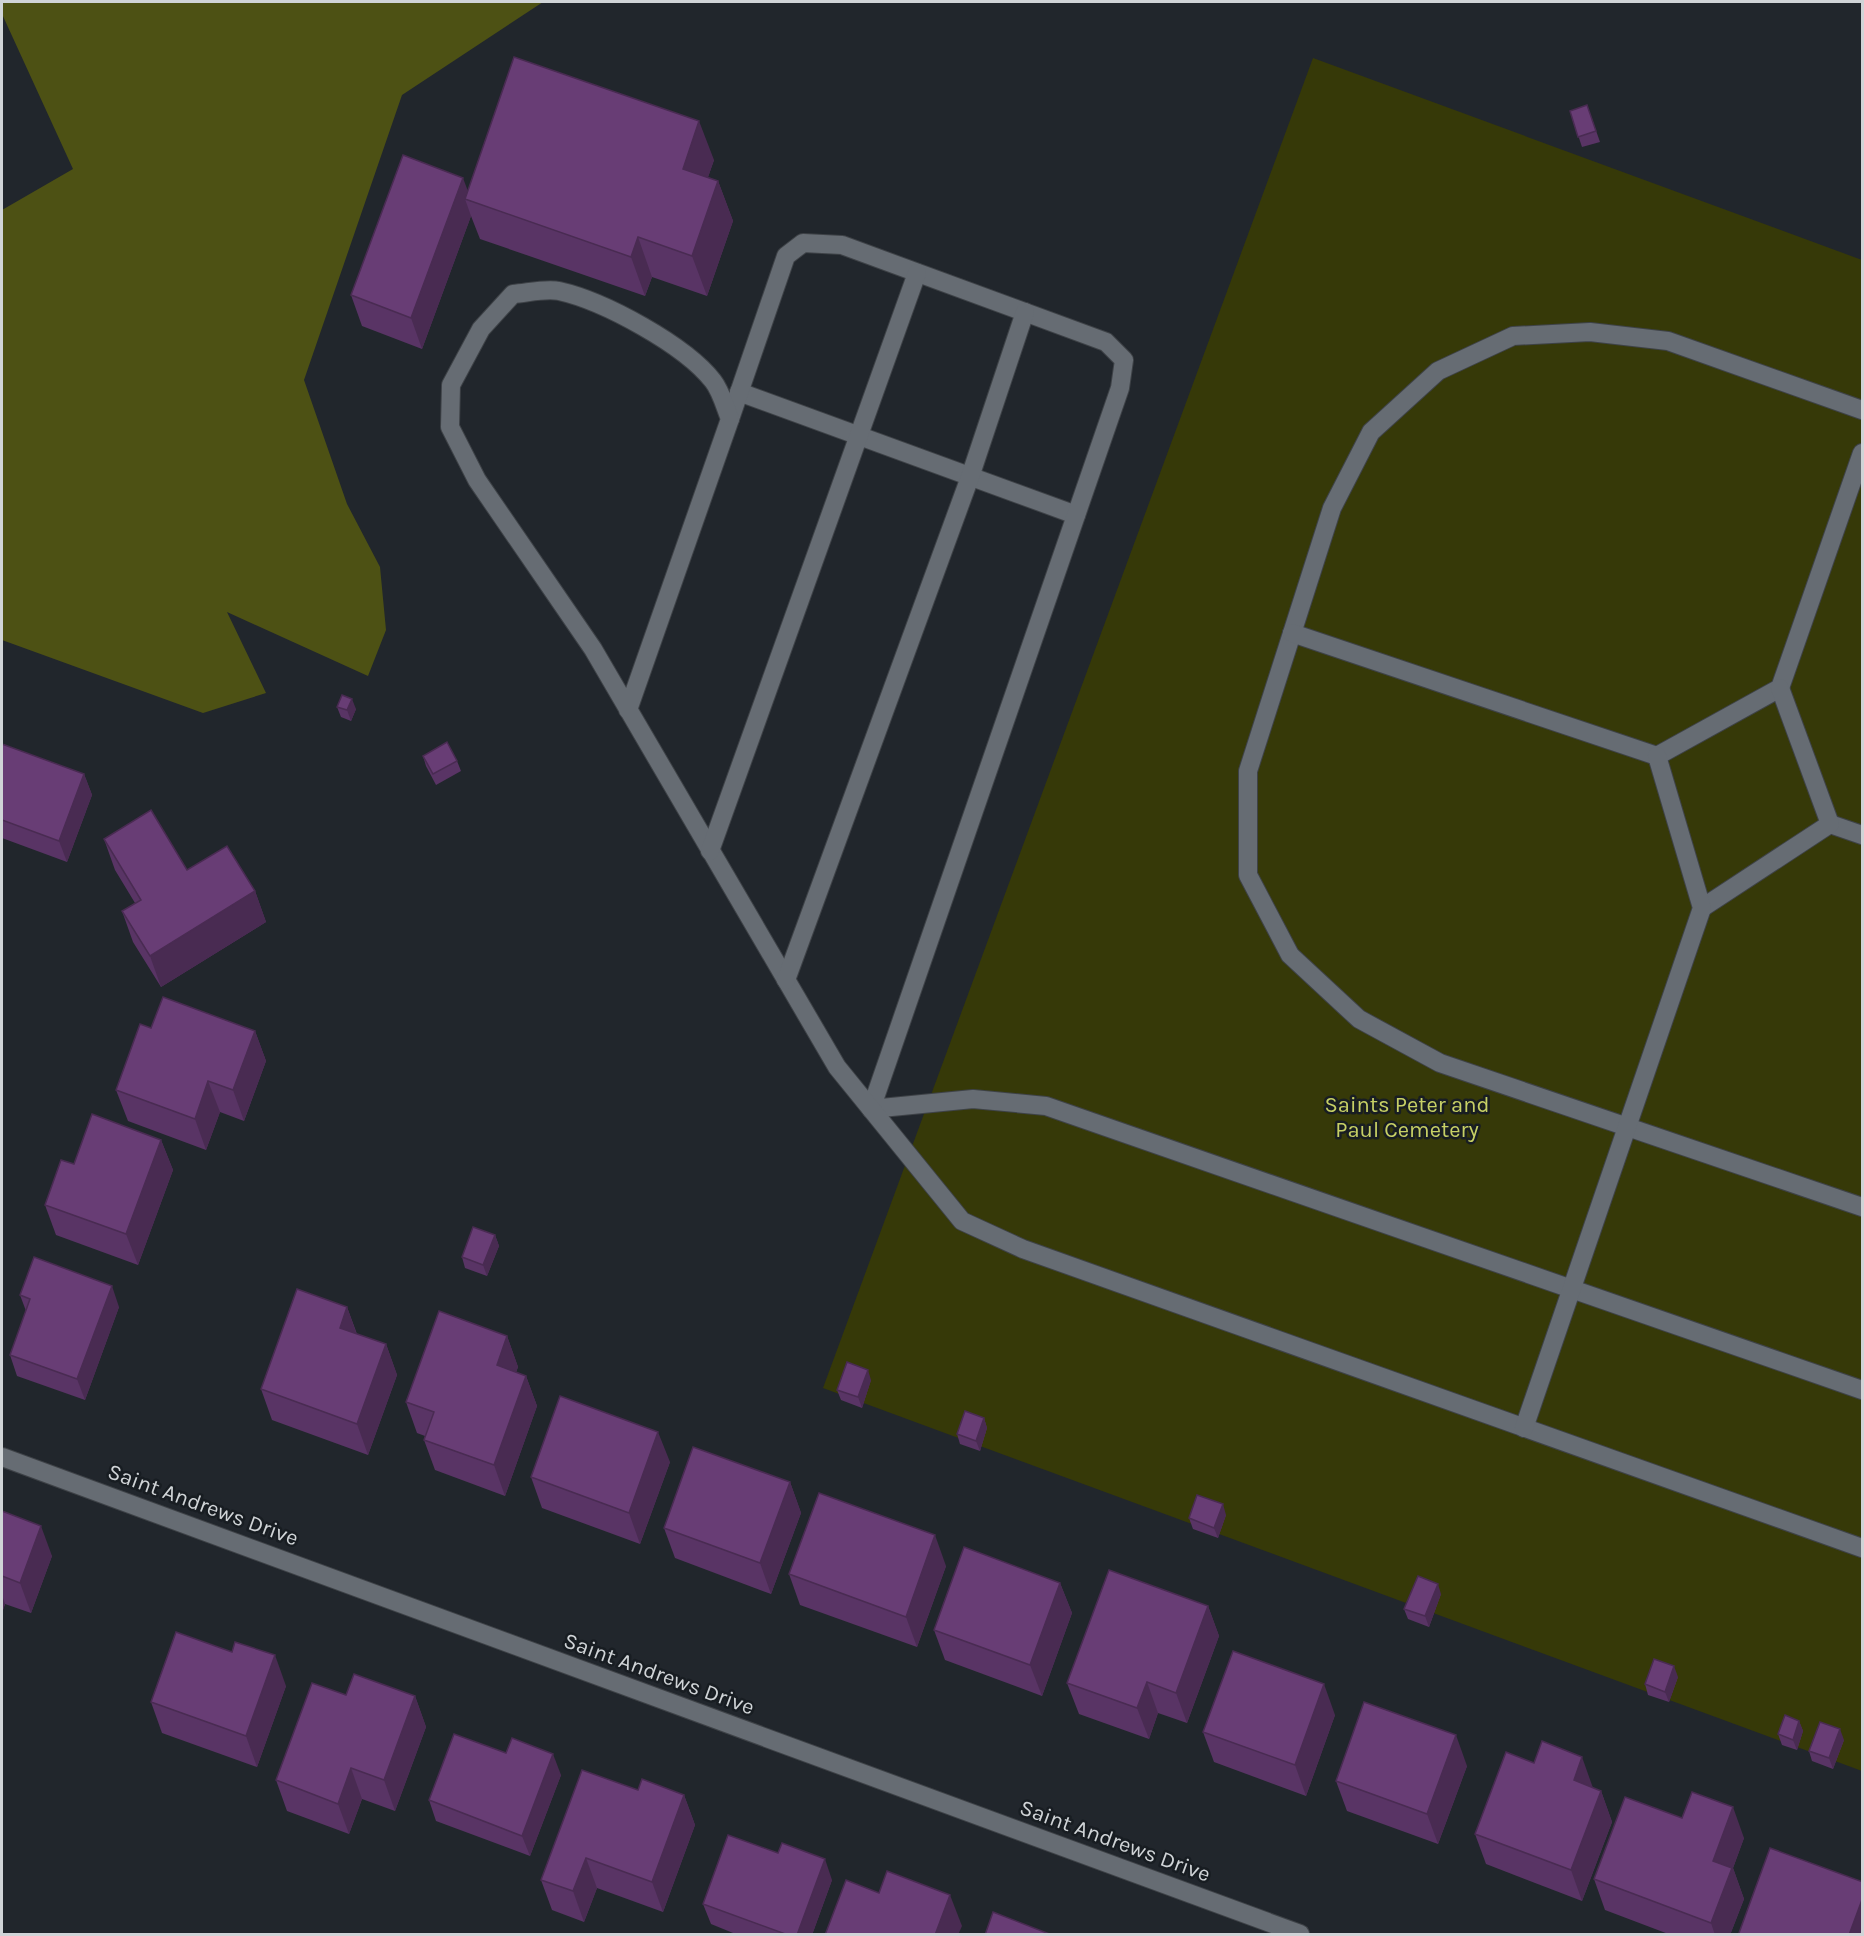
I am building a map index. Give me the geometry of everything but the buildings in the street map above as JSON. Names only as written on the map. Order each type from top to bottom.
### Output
[{"type":"street","points":[[628,711],[786,256],[803,243],[842,245],[1106,342],[1124,360],[1120,388],[871,1109]]},
{"type":"street","points":[[710,850],[918,273]]},
{"type":"street","points":[[730,419],[715,383],[690,358],[668,342],[618,314],[558,290],[513,294],[481,329],[451,385],[450,427],[477,480],[593,649],[837,1067],[962,1221],[1023,1249],[1863,1548]]},
{"type":"street","points":[[786,980],[970,477],[1025,312]]},
{"type":"street","points":[[1863,410],[1668,341],[1590,332],[1513,336],[1438,371],[1371,432],[1332,508],[1248,771],[1248,875],[1290,955],[1359,1019],[1440,1063],[1863,1207]]},
{"type":"street","points":[[739,392],[1076,516]]},
{"type":"street","points":[[1830,824],[1780,688],[1863,453]]},
{"type":"street","points":[[1292,633],[1656,756],[1780,688]]},
{"type":"street","points":[[1524,1428],[1702,908],[1656,756]]},
{"type":"street","points":[[1830,824],[1863,835]]},
{"type":"street","points":[[1702,908],[1830,824]]},
{"type":"street","points":[[871,1109],[973,1099],[1046,1106],[1863,1390]]},
{"type":"street","name":"Saint Andrews Drive","points":[[2,1457],[1300,1935]]},
{"type":"green space","points":[[2,2],[543,2],[402,95],[304,380],[347,504],[380,567],[386,630],[368,676],[227,612],[266,693],[203,713],[2,640],[2,210],[73,169],[2,14]]},
{"type":"green space","name":"Saints Peter and Paul Cemetery","points":[[1313,58],[1862,260],[1862,1771],[823,1388]]}]
